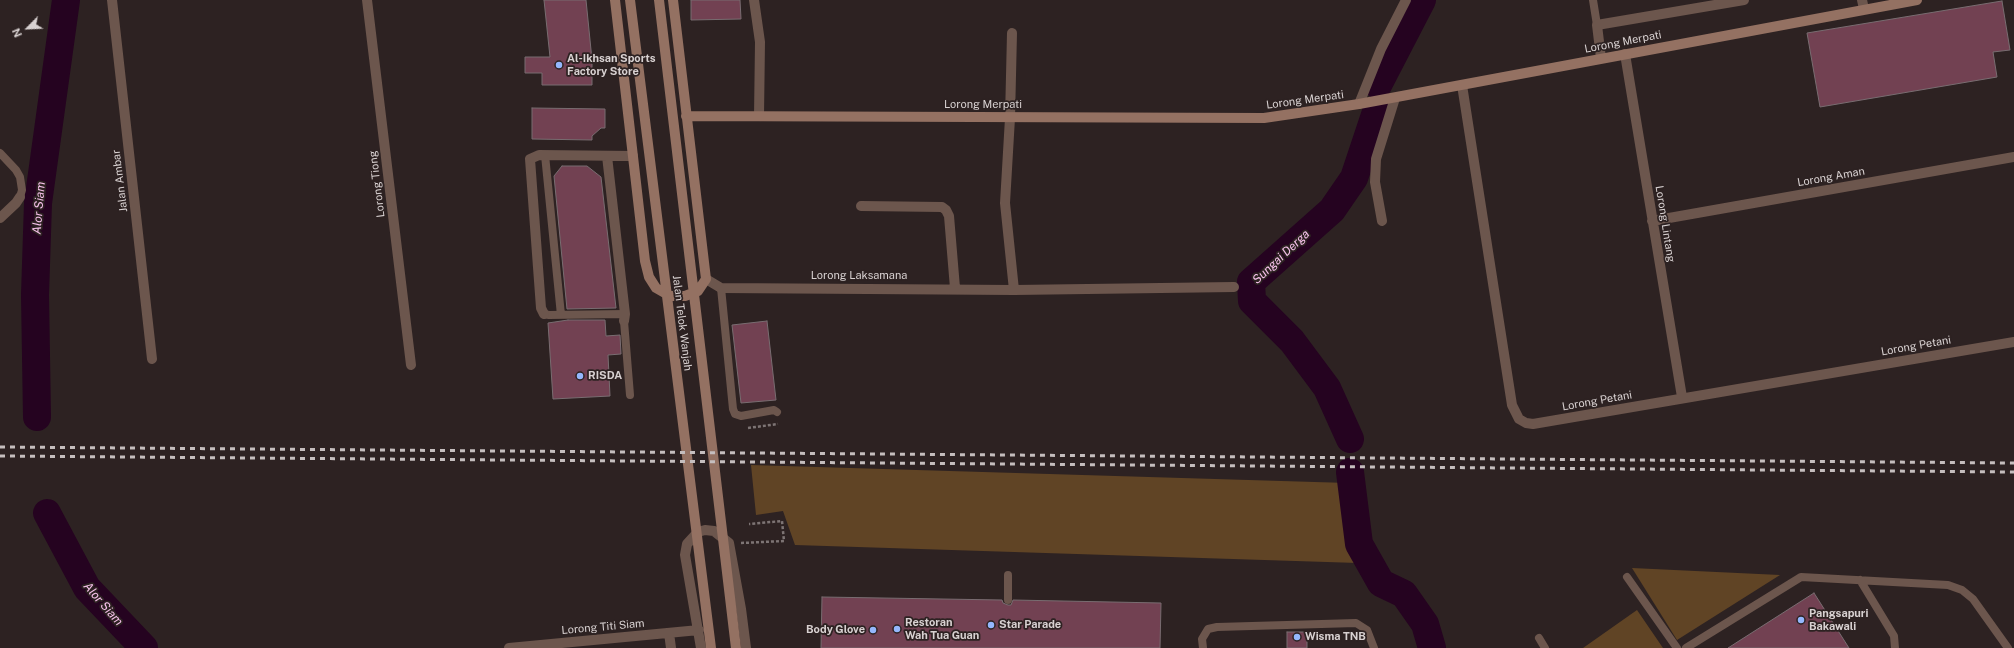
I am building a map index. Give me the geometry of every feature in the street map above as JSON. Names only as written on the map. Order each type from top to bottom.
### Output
[{"type":"main road","points":[[615,0],[645,261],[656,288],[670,296],[684,296],[698,291],[706,279],[686,116],[674,0]]},
{"type":"main road","name":"Jalan Telok Wanjah","points":[[630,0],[711,648]]},
{"type":"main road","name":"Jalan Telok Wanjah","points":[[659,0],[736,648]]},
{"type":"main road","name":"Lorong Merpati","points":[[686,116],[1264,118],[1395,98],[1625,54],[1863,5],[1917,0]]},
{"type":"street","name":"Jalan Ambar","points":[[112,0],[152,359]]},
{"type":"street","name":"Lorong Tiong","points":[[367,0],[411,365]]},
{"type":"street","points":[[754,0],[760,42],[759,116]]},
{"type":"street","points":[[1359,104],[1381,49],[1406,0]]},
{"type":"street","points":[[1601,58],[1597,25],[1744,0]]},
{"type":"street","points":[[1012,32],[1010,118],[1004,203],[1014,290]]},
{"type":"street","name":"Lorong Lintang","points":[[1625,54],[1682,397]]},
{"type":"street","name":"Lorong Petani","points":[[1462,85],[1512,405],[1519,419],[1533,424],[1682,397],[2014,342]]},
{"type":"street","points":[[1382,221],[1375,182],[1376,159],[1395,98]]},
{"type":"street","points":[[544,314],[541,308],[529,163],[532,157],[545,155],[633,156]]},
{"type":"street","points":[[607,156],[625,318]]},
{"type":"street","name":"Lorong Aman","points":[[1652,221],[2014,157]]},
{"type":"street","points":[[0,218],[16,203],[20,197]]},
{"type":"street","points":[[861,206],[942,207],[946,210],[948,216],[955,288]]},
{"type":"street","points":[[706,279],[721,288]]},
{"type":"street","name":"Lorong Laksamana","points":[[721,288],[955,288],[1014,290],[1234,287]]},
{"type":"street","points":[[701,648],[685,555],[687,544],[698,532],[705,530],[714,531],[729,543],[741,609],[746,648]]},
{"type":"street","name":"Lorong Titi Siam","points":[[509,648],[589,644],[699,630]]},
{"type":"street","points":[[669,633],[671,648]]},
{"type":"lane","points":[[1593,0],[1597,25]]},
{"type":"lane","points":[[0,153],[16,170],[20,177],[22,190],[20,197]]},
{"type":"lane","points":[[545,155],[561,315]]},
{"type":"lane","points":[[721,288],[733,409],[735,414],[741,416],[774,410],[777,412]]},
{"type":"lane","points":[[544,314],[625,318],[630,395]]},
{"type":"lane","points":[[1008,576],[1008,600]]},
{"type":"lane","points":[[1627,577],[1677,648]]},
{"type":"lane","points":[[1686,648],[1801,577],[1948,586],[1962,590],[1972,599],[2008,648]]},
{"type":"lane","points":[[1860,580],[1894,636],[1895,648]]},
{"type":"lane","points":[[1202,648],[1202,640],[1208,629],[1217,627],[1356,623],[1367,630],[1374,648]]},
{"type":"lane","points":[[1539,638],[1546,648]]},
{"type":"path","points":[[745,428],[778,425]]},
{"type":"path","points":[[729,543],[784,541],[782,521],[749,524]]},
{"type":"shaded area","points":[[751,465],[1348,483],[1358,563],[795,545],[783,511],[756,515]]},
{"type":"shaded area","points":[[1632,568],[1780,575],[1677,640]]},
{"type":"shaded area","points":[[1637,610],[1663,648],[1583,648]]},
{"type":"building","points":[[544,0],[586,0],[592,60],[592,85],[542,85],[542,73],[525,73],[525,57],[550,57]]},
{"type":"building","points":[[691,0],[740,0],[741,19],[691,20]]},
{"type":"building","points":[[2002,1],[2010,50],[1993,52],[1997,77],[1820,107],[1807,33]]},
{"type":"building","points":[[532,108],[605,109],[605,128],[601,128],[592,136],[592,140],[532,139]]},
{"type":"building","points":[[562,166],[587,166],[601,177],[616,308],[567,309],[554,176]]},
{"type":"building","name":"RISDA","points":[[568,320],[605,320],[606,336],[620,335],[621,354],[608,355],[610,396],[553,399],[548,323]]},
{"type":"building","points":[[767,321],[776,400],[741,403],[732,325]]},
{"type":"building","name":"Pangsapuri Bakawali","points":[[1814,593],[1849,648],[1728,648]]},
{"type":"building","name":"Star Parade","points":[[822,597],[1002,600],[1003,603],[1008,605],[1011,605],[1013,600],[1161,603],[1160,648],[821,648]]},
{"type":"building","name":"Wisma TNB","points":[[1287,632],[1307,632],[1307,648],[1287,648]]},
{"type":"waterway","name":"Alor Siam","points":[[37,417],[35,295],[38,203],[66,0]]},
{"type":"waterway","name":"Sungai Derga","points":[[1378,85],[1422,0]]},
{"type":"waterway","name":"Sungai Derga","points":[[1350,439],[1327,388],[1292,341],[1252,301],[1251,282],[1332,210],[1354,178],[1377,109]]},
{"type":"waterway","name":"Sungai Derga","points":[[1350,472],[1359,544],[1381,583],[1404,594],[1425,624],[1432,648]]},
{"type":"waterway","name":"Alor Siam","points":[[47,513],[87,588],[144,648]]},
{"type":"railway","points":[[0,447],[2014,463]]},
{"type":"railway","points":[[0,456],[2014,472]]},
{"type":"place","name":"Al-Ikhsan Sports Factory Store","points":[[559,65]]},
{"type":"place","name":"RISDA","points":[[580,376]]},
{"type":"place","name":"Pangsapuri Bakawali","points":[[1801,620]]},
{"type":"place","name":"Star Parade","points":[[991,625]]},
{"type":"place","name":"Restoran Wah Tua Guan","points":[[897,629]]},
{"type":"place","name":"Body Glove","points":[[873,630]]},
{"type":"place","name":"Wisma TNB","points":[[1297,637]]}]
